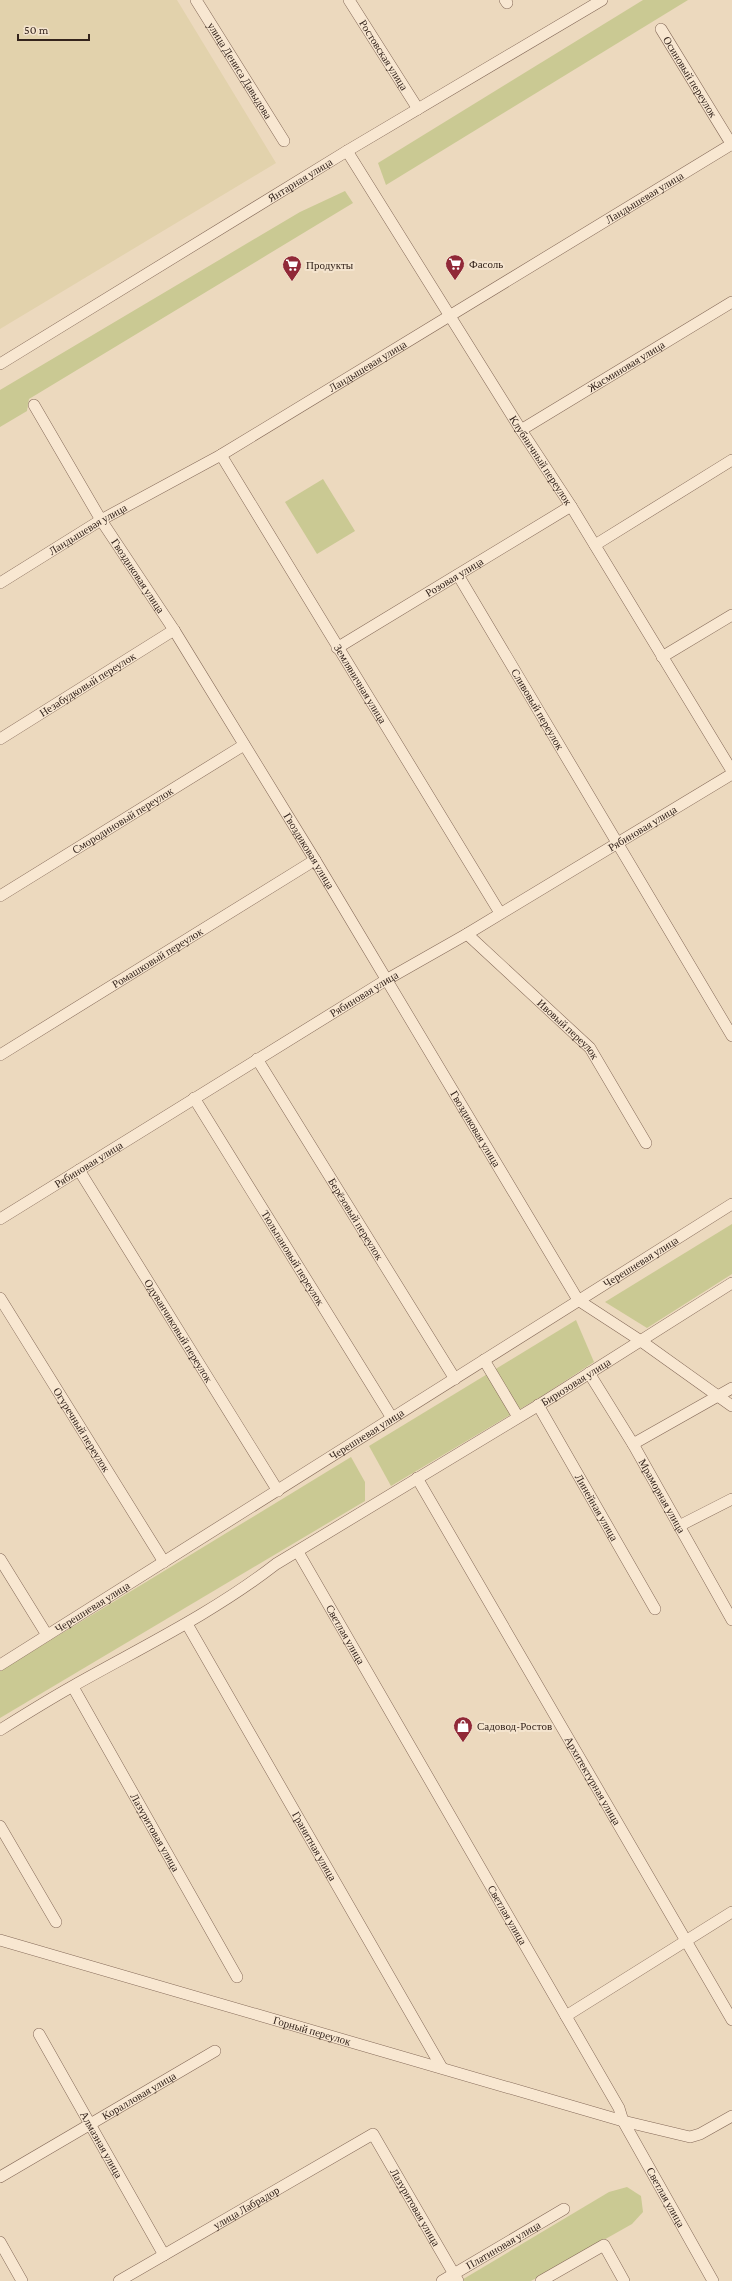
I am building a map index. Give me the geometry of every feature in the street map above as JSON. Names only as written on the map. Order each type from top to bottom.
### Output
[{"type":"street","name":"улица Дениса Давыдова","points":[[196,0],[284,142]]},
{"type":"street","name":"Ростовская улица","points":[[349,0],[418,109]]},
{"type":"street","name":"Янтарная улица","points":[[0,364],[595,2]]},
{"type":"street","name":"Осиновый переулок","points":[[661,29],[732,144]]},
{"type":"street","name":"Ландышевая улица","points":[[0,583],[101,520],[221,455],[732,144]]},
{"type":"street","name":"Клубничный переулок","points":[[348,151],[521,430],[571,506],[732,773]]},
{"type":"street","name":"Жасминовая улица","points":[[521,430],[732,302]]},
{"type":"street","name":"Гвоздиковая улица","points":[[34,405],[101,520],[174,630],[315,860],[578,1300]]},
{"type":"street","name":"Земляничная улица","points":[[221,455],[337,648],[500,913]]},
{"type":"street","points":[[595,545],[732,460]]},
{"type":"street","name":"Розовая улица","points":[[337,648],[571,506]]},
{"type":"street","name":"Сливовый переулок","points":[[458,575],[618,843]]},
{"type":"street","points":[[662,657],[732,615]]},
{"type":"street","name":"Незабудковый переулок","points":[[0,739],[174,630]]},
{"type":"street","name":"Смородиновый переулок","points":[[0,896],[244,745]]},
{"type":"street","name":"Рябиновая улица","points":[[0,1219],[386,980],[467,934],[732,773]]},
{"type":"street","points":[[618,843],[732,1036]]},
{"type":"street","name":"Ромашковый переулок","points":[[0,1055],[315,860]]},
{"type":"street","name":"Ивовый переулок","points":[[467,934],[590,1048],[646,1143]]},
{"type":"street","name":"Берёзовый переулок","points":[[257,1059],[455,1378]]},
{"type":"street","name":"Тюльпановый переулок","points":[[194,1098],[392,1418]]},
{"type":"street","name":"Одуванчиковый переулок","points":[[79,1170],[278,1491]]},
{"type":"street","name":"Черешневая улица","points":[[0,1664],[278,1491],[732,1204]]},
{"type":"street","name":"Бирюзовая улица","points":[[0,1730],[72,1687],[187,1624],[241,1591],[276,1564],[518,1418],[732,1283]]},
{"type":"street","name":"Огуречный переулок","points":[[0,1298],[164,1562]]},
{"type":"street","points":[[578,1300],[641,1341],[732,1406]]},
{"type":"street","points":[[484,1360],[518,1418]]},
{"type":"street","name":"Мраморная улица","points":[[589,1373],[633,1444],[731,1617]]},
{"type":"street","points":[[633,1444],[732,1388]]},
{"type":"street","name":"Линейная улица","points":[[538,1405],[656,1609]]},
{"type":"street","name":"Архитектурная улица","points":[[417,1478],[687,1940],[732,2020]]},
{"type":"street","points":[[680,1526],[732,1499]]},
{"type":"street","name":"Светлая улица","points":[[298,1552],[619,2108],[624,2121],[713,2281]]},
{"type":"street","points":[[0,1559],[47,1635]]},
{"type":"street","name":"Гранитная улица","points":[[187,1624],[442,2068]]},
{"type":"street","name":"Лазуритовая улица","points":[[72,1687],[237,1977]]},
{"type":"street","points":[[0,1826],[56,1922]]},
{"type":"street","points":[[566,2016],[732,1912]]},
{"type":"street","name":"Горный переулок","points":[[0,1940],[624,2121],[690,2136],[700,2134],[732,2116]]},
{"type":"street","name":"Алмазная улица","points":[[39,2034],[164,2255]]},
{"type":"street","name":"Коралловая улица","points":[[0,2177],[215,2051]]},
{"type":"street","name":"Лазуритовая улица","points":[[373,2134],[456,2277]]},
{"type":"street","name":"улица Лабрадор","points":[[119,2281],[373,2134]]},
{"type":"street","name":"Платиновая улица","points":[[442,2281],[456,2277],[564,2209]]},
{"type":"street","points":[[0,2242],[22,2281]]},
{"type":"street","points":[[541,2281],[604,2245],[624,2281]]},
{"type":"shaded area","points":[[0,0],[177,0],[276,163],[0,329]]},
{"type":"shaded area","points":[[643,0],[688,0],[386,185],[378,163]]},
{"type":"shaded area","points":[[345,191],[353,203],[29,399],[27,411],[0,427],[0,390],[300,212]]},
{"type":"shaded area","points":[[323,479],[355,531],[317,554],[285,502]]},
{"type":"shaded area","points":[[732,1224],[732,1274],[647,1328],[605,1302]]},
{"type":"shaded area","points":[[576,1320],[594,1362],[542,1396],[391,1486],[369,1446]]},
{"type":"shaded area","points":[[351,1457],[365,1482],[365,1501],[0,1718],[0,1671]]},
{"type":"shaded area","points":[[627,2187],[641,2196],[643,2212],[632,2224],[531,2281],[460,2281],[609,2192]]},
{"type":"place","name":"Фасоль","points":[[455,281]]},
{"type":"place","name":"Продукты","points":[[292,282]]},
{"type":"place","name":"Садовод-Ростов","points":[[463,1743]]}]
